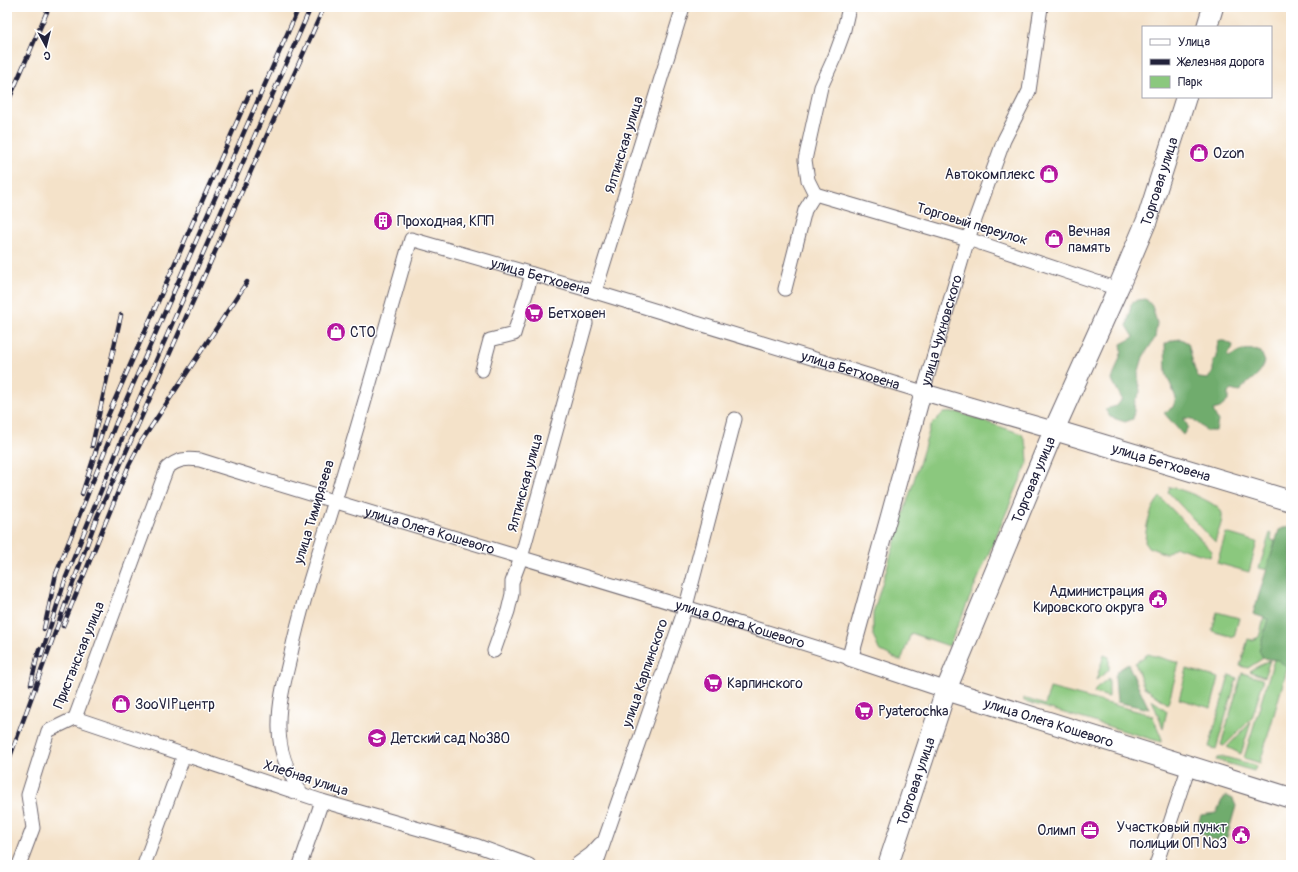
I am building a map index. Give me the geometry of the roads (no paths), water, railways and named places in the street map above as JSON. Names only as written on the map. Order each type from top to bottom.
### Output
[{"type":"main road","points":[[1207,26],[1214,7]]},
{"type":"main road","name":"Торговая улица","points":[[888,865],[946,690],[1054,430],[1118,289],[1149,213],[1186,98]]},
{"type":"main road","name":"улица Бетховена","points":[[1054,430],[1291,501]]},
{"type":"main road","name":"улица Олега Кошевого","points":[[946,690],[1291,798]]},
{"type":"street","name":"Ялтинская улица","points":[[595,292],[683,7]]},
{"type":"street","points":[[785,289],[805,210],[815,194],[808,180],[805,160],[821,87],[836,56],[849,7]]},
{"type":"street","name":"улица Чухновского","points":[[850,658],[923,392],[968,239],[1004,140],[1029,91],[1041,7]]},
{"type":"street","name":"Торговый переулок","points":[[815,194],[968,239],[1118,289]]},
{"type":"street","name":"улица Бетховена","points":[[411,239],[595,292],[923,392],[1054,430]]},
{"type":"street","name":"улица Тимирязева","points":[[302,794],[291,777],[284,761],[279,741],[279,722],[283,686],[294,636],[411,239]]},
{"type":"street","points":[[482,370],[490,340],[514,334],[532,274]]},
{"type":"street","name":"Ялтинская улица","points":[[494,651],[508,611],[512,594],[512,582],[521,558],[586,323]]},
{"type":"street","name":"улица Карпинского","points":[[596,865],[686,606],[735,419]]},
{"type":"street","name":"улица Олега Кошевого","points":[[187,458],[200,460],[334,502],[686,606],[946,690]]},
{"type":"street","name":"Пристанская улица","points":[[19,865],[33,828],[28,795],[48,731],[74,718],[167,468],[176,461],[187,458]]},
{"type":"street","name":"Хлебная улица","points":[[74,718],[322,801],[478,846],[529,865]]},
{"type":"street","points":[[144,865],[184,755]]},
{"type":"street","points":[[1156,865],[1189,766]]},
{"type":"street","points":[[300,865],[322,801]]},
{"type":"street","points":[[576,865],[591,854],[604,839]]},
{"type":"railway","points":[[7,104],[49,7]]},
{"type":"railway","points":[[44,629],[56,574],[116,423],[299,7]]},
{"type":"railway","points":[[41,656],[66,577],[126,429],[311,7]]},
{"type":"railway","points":[[7,765],[97,517],[324,7]]},
{"type":"railway","points":[[82,494],[106,420],[250,92]]},
{"type":"railway","points":[[63,626],[129,465],[141,442],[247,282]]},
{"type":"railway","points":[[92,446],[121,315]]},
{"type":"railway","points":[[31,684],[39,649]]},
{"type":"place","name":"Ozon","points":[[1199,153]]},
{"type":"place","name":"Автокомплекс","points":[[1049,174]]},
{"type":"place","name":"Проходная, КПП","points":[[383,221]]},
{"type":"place","name":"Вечная память","points":[[1054,239]]},
{"type":"place","name":"Бетховен","points":[[534,313]]},
{"type":"place","name":"СТО","points":[[336,332]]},
{"type":"place","name":"Администрация Кировского округа","points":[[1158,599]]},
{"type":"place","name":"Карпинского","points":[[713,683]]},
{"type":"place","name":"ЗооVIPцентр","points":[[121,704]]},
{"type":"place","name":"Pyaterochka","points":[[864,711]]},
{"type":"place","name":"Детский сад №380","points":[[377,738]]},
{"type":"place","name":"Олимп","points":[[1090,830]]},
{"type":"place","name":"Участковый пункт полиции ОП №3","points":[[1241,835]]}]
